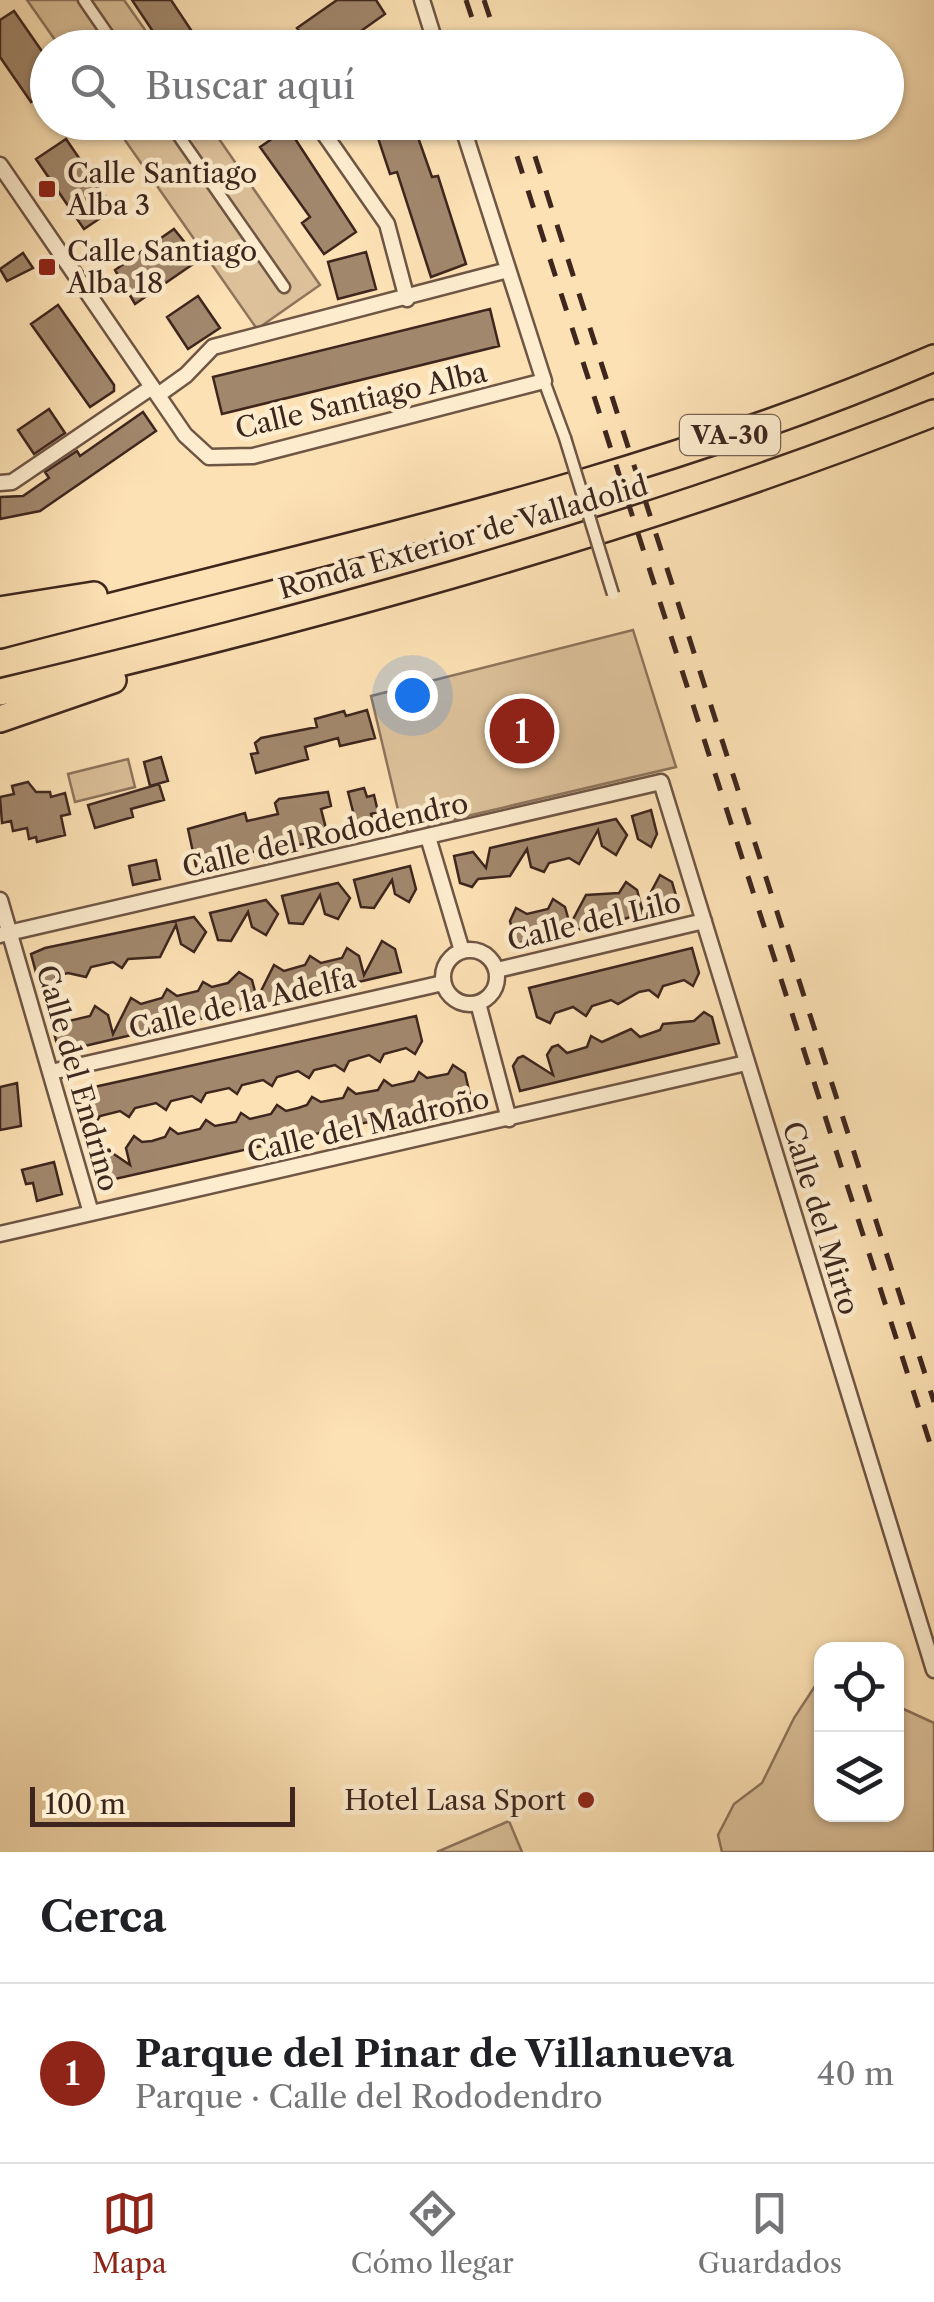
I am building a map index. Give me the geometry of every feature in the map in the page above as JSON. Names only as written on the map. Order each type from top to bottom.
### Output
[{"type":"highway","name":"Ronda Exterior de Valladolid","points":[[0,635],[393,535],[662,458],[862,389],[934,358]]},
{"type":"highway","name":"Ronda Exterior de Valladolid","points":[[0,692],[214,641],[707,497],[934,413]]},
{"type":"highway","points":[[0,610],[127,590],[174,589]]},
{"type":"highway","points":[[0,719],[214,641]]},
{"type":"street","points":[[84,0],[105,30]]},
{"type":"street","points":[[422,0],[431,30]]},
{"type":"street","points":[[182,140],[284,287]]},
{"type":"street","points":[[329,140],[387,224],[407,298]]},
{"type":"street","points":[[467,140],[613,594]]},
{"type":"street","name":"Calle Santiago Alba","points":[[0,165],[186,435],[208,457],[254,456],[544,381]]},
{"type":"street","points":[[0,483],[12,482],[186,375],[213,347],[508,270]]},
{"type":"street","name":"Calle del Rododendro","points":[[4,934],[661,782]]},
{"type":"street","name":"Calle del Mirto","points":[[661,782],[934,1670]]},
{"type":"street","points":[[428,838],[462,950]]},
{"type":"street","name":"Calle del Endrino","points":[[0,900],[4,934],[51,1072],[91,1212]]},
{"type":"street","name":"Calle del Lilo","points":[[497,970],[704,920]]},
{"type":"street","points":[[462,950],[484,952],[497,970],[496,987],[478,1003],[460,1002],[443,983],[446,963],[462,950]]},
{"type":"street","name":"Calle de la Adelfa","points":[[51,1072],[443,983]]},
{"type":"street","points":[[478,1003],[509,1119]]},
{"type":"street","name":"Calle del Madroño","points":[[0,1234],[746,1063]]},
{"type":"shaded area","points":[[27,0],[124,0],[145,30],[48,30]]},
{"type":"shaded area","points":[[125,140],[220,140],[320,285],[257,329]]},
{"type":"shaded area","points":[[633,630],[676,767],[403,831],[371,696]]},
{"type":"shaded area","points":[[128,759],[135,787],[75,802],[68,774]]},
{"type":"shaded area","points":[[814,1688],[814,1822],[904,1822],[904,1709],[934,1723],[934,1852],[722,1852],[718,1835],[734,1804],[762,1783],[794,1718]]},
{"type":"shaded area","points":[[509,1821],[522,1852],[437,1852]]},
{"type":"building","points":[[132,0],[171,0],[191,30],[152,30]]},
{"type":"building","points":[[337,0],[376,0],[385,14],[362,30],[297,28]]},
{"type":"building","points":[[14,11],[30,34],[30,101],[0,57],[0,20]]},
{"type":"building","points":[[67,140],[114,209],[84,229],[36,159]]},
{"type":"building","points":[[270,140],[296,140],[356,232],[324,254],[302,223],[310,217],[260,147]]},
{"type":"building","points":[[379,140],[419,140],[432,177],[438,176],[466,264],[431,277],[397,172],[390,174]]},
{"type":"building","points":[[174,229],[199,260],[135,304],[115,270]]},
{"type":"building","points":[[366,252],[376,289],[338,299],[328,262]]},
{"type":"building","points":[[23,253],[33,268],[7,281],[0,269]]},
{"type":"building","points":[[198,296],[220,328],[188,349],[167,317]]},
{"type":"building","points":[[58,305],[114,385],[114,391],[90,407],[31,324]]},
{"type":"building","points":[[490,309],[499,346],[222,414],[213,377]]},
{"type":"building","points":[[49,409],[65,433],[34,454],[18,430]]},
{"type":"building","points":[[143,412],[156,431],[40,511],[0,519],[0,497],[23,496],[49,478],[45,472],[77,451],[80,456]]},
{"type":"building","points":[[367,710],[375,738],[340,746],[338,738],[305,747],[308,759],[256,773],[251,754],[258,753],[255,743],[261,738],[317,727],[315,719],[344,711],[346,716]]},
{"type":"building","points":[[161,757],[168,781],[150,786],[144,762]]},
{"type":"building","points":[[28,782],[36,792],[50,792],[51,797],[65,793],[70,814],[61,816],[65,835],[37,842],[36,837],[29,839],[27,828],[13,831],[11,821],[2,823],[0,797],[14,794],[12,786]]},
{"type":"building","points":[[159,784],[164,800],[131,809],[133,817],[95,828],[88,805]]},
{"type":"building","points":[[364,788],[367,797],[374,795],[378,812],[371,814],[373,823],[357,827],[348,792]]},
{"type":"building","points":[[328,792],[331,806],[321,809],[329,840],[240,854],[239,848],[208,856],[210,863],[196,866],[188,829],[245,813],[247,821],[278,814],[275,803],[279,799]]},
{"type":"building","points":[[651,810],[657,834],[651,847],[638,839],[632,816]]},
{"type":"building","points":[[616,819],[627,835],[616,855],[602,846],[598,830],[579,864],[569,858],[549,863],[544,872],[531,867],[527,849],[510,876],[478,879],[472,887],[460,883],[454,856],[473,852],[486,868],[490,848]]},
{"type":"building","points":[[156,860],[160,879],[133,885],[129,866]]},
{"type":"building","points":[[410,866],[416,889],[409,902],[395,894],[392,880],[374,908],[361,907],[354,880]]},
{"type":"building","points":[[660,875],[672,882],[679,906],[516,944],[510,921],[516,908],[527,914],[548,909],[553,899],[565,907],[570,925],[586,895],[619,893],[626,882],[637,890],[642,909]]},
{"type":"building","points":[[338,883],[350,898],[338,919],[325,914],[320,895],[303,924],[289,923],[282,896]]},
{"type":"building","points":[[266,900],[278,914],[266,935],[252,927],[248,912],[231,941],[218,940],[210,913]]},
{"type":"building","points":[[194,917],[206,932],[194,952],[181,944],[176,925],[160,957],[128,959],[122,968],[113,962],[91,967],[86,977],[68,973],[56,976],[51,985],[38,980],[31,954],[45,948]]},
{"type":"building","points":[[382,941],[395,949],[401,972],[59,1052],[53,1029],[60,1015],[69,1021],[90,1016],[95,1006],[108,1015],[113,1034],[131,998],[141,1004],[162,998],[167,989],[177,996],[198,991],[203,982],[212,987],[228,983],[239,972],[252,980],[257,999],[274,965],[284,971],[305,965],[310,956],[321,963],[342,958],[347,948],[359,956],[364,975]]},
{"type":"building","points":[[692,948],[699,973],[693,986],[684,980],[663,986],[658,997],[649,990],[639,992],[618,1004],[611,1000],[592,1006],[586,1016],[573,1007],[555,1013],[550,1023],[537,1017],[529,988]]},
{"type":"building","points":[[704,1012],[712,1017],[719,1043],[520,1091],[513,1066],[518,1058],[523,1056],[553,1075],[547,1055],[552,1047],[558,1045],[567,1053],[587,1047],[591,1036],[602,1042],[631,1029],[640,1037],[660,1030],[663,1024],[694,1021]]},
{"type":"building","points":[[416,1016],[422,1041],[415,1054],[406,1048],[384,1054],[380,1062],[369,1055],[349,1061],[344,1071],[335,1065],[314,1070],[309,1078],[298,1071],[277,1077],[272,1086],[263,1080],[242,1085],[237,1094],[229,1088],[206,1093],[201,1102],[192,1096],[171,1101],[166,1110],[156,1103],[135,1108],[129,1117],[120,1111],[100,1116],[94,1125],[82,1116],[76,1091]]},
{"type":"building","points":[[453,1065],[465,1073],[471,1099],[97,1183],[92,1157],[99,1144],[130,1165],[126,1148],[134,1136],[142,1142],[152,1141],[165,1137],[170,1128],[178,1134],[200,1129],[206,1120],[215,1126],[236,1122],[241,1113],[250,1119],[271,1114],[277,1105],[286,1111],[307,1105],[312,1097],[321,1102],[343,1098],[348,1088],[356,1094],[378,1090],[384,1080],[392,1086],[414,1081],[419,1072],[427,1078],[448,1074]]},
{"type":"building","points":[[17,1083],[21,1126],[0,1130],[0,1087]]},
{"type":"building","points":[[54,1162],[62,1194],[37,1201],[33,1183],[26,1184],[22,1170]]},
{"type":"railway","points":[[466,0],[476,30]]},
{"type":"railway","points":[[484,0],[494,30]]},
{"type":"railway","points":[[512,140],[934,1456]]},
{"type":"railway","points":[[530,140],[934,1402]]},
{"type":"place","name":"Calle Santiago Alba 3","points":[[47,189]]},
{"type":"place","name":"Calle Santiago Alba 18","points":[[47,267]]},
{"type":"place","name":"Parque del Pinar de Villanueva","points":[[522,731]]},
{"type":"place","name":"Hotel Lasa Sport","points":[[586,1800]]}]
